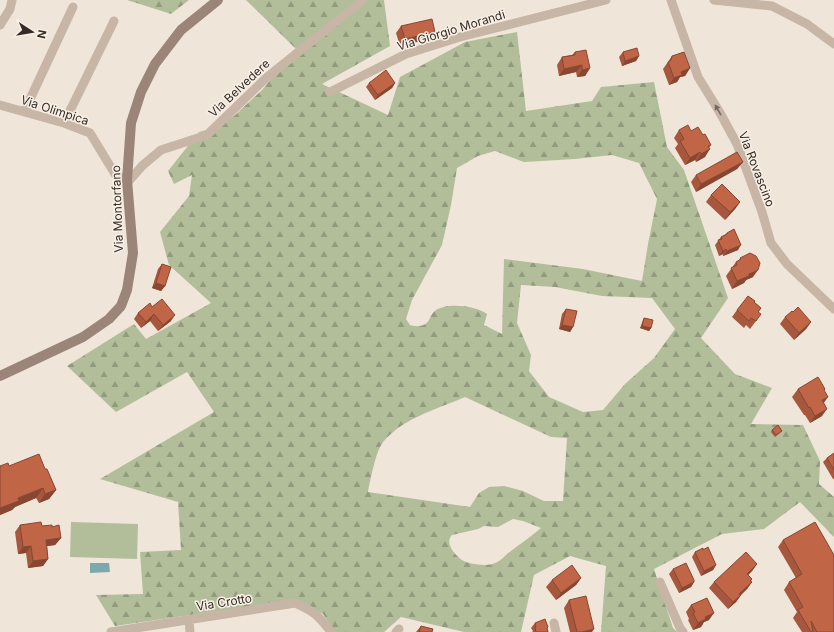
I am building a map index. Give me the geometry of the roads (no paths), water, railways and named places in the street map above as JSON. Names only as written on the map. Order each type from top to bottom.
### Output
[{"type":"street","points":[[0,25],[10,9],[12,0]]},
{"type":"street","name":"Via Montorfano","points":[[0,376],[83,337],[109,318],[121,306],[127,290],[133,253],[127,181],[131,123],[141,92],[155,64],[181,30],[218,0]]},
{"type":"street","name":"Via Belvedere","points":[[127,181],[143,164],[160,150],[207,135],[266,78],[363,0]]},
{"type":"street","name":"Via Giorgio Morandi","points":[[330,92],[406,54],[460,37],[606,0]]},
{"type":"street","name":"Via Rovascino","points":[[671,0],[698,77],[719,111],[736,144],[762,212],[771,243],[787,264],[834,308]]},
{"type":"street","points":[[714,0],[772,6],[807,24],[834,44]]},
{"type":"street","points":[[24,112],[74,7]]},
{"type":"street","points":[[64,123],[114,21]]},
{"type":"street","name":"Via Olimpica","points":[[0,105],[64,123],[90,133],[115,174],[127,181]]},
{"type":"street","points":[[660,582],[683,632]]},
{"type":"street","name":"Via Crotto","points":[[111,632],[295,603],[316,613],[331,632]]},
{"type":"street","points":[[189,620],[190,632]]},
{"type":"water","points":[[90,563],[109,563],[110,572],[90,573]]}]
